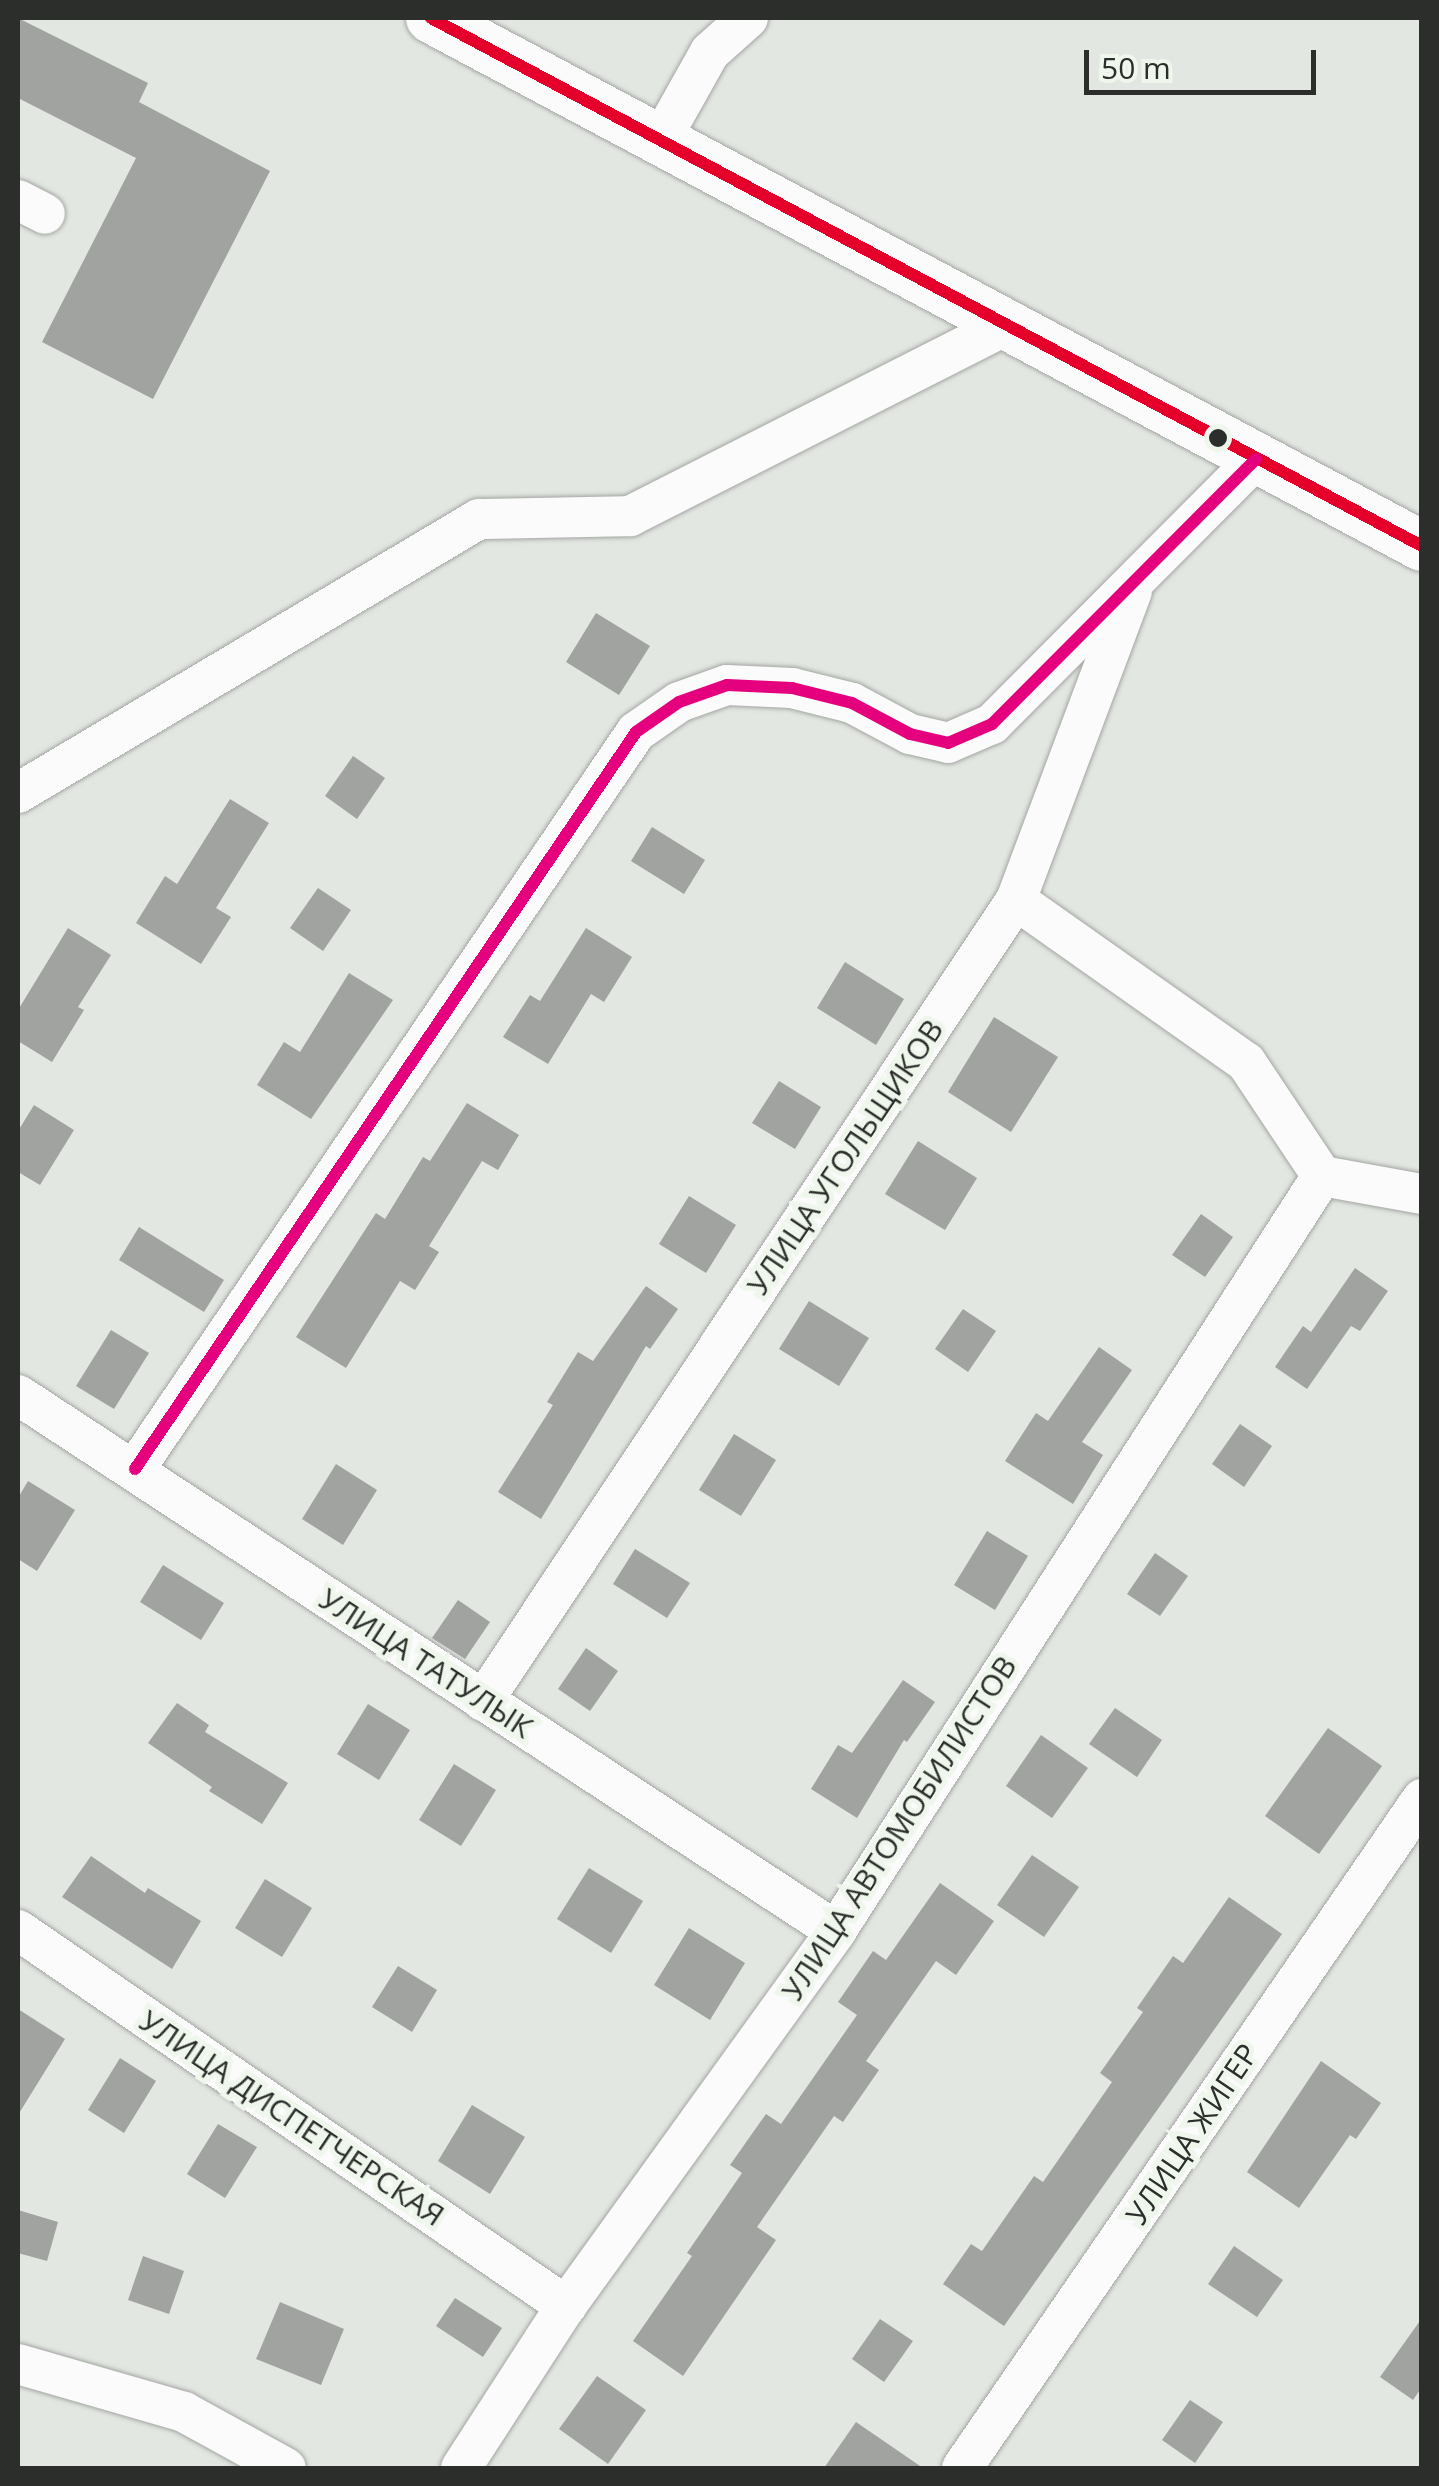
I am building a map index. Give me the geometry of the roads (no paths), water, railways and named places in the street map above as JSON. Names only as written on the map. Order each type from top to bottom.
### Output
[{"type":"main road","points":[[431,18],[1422,546]]},
{"type":"street","points":[[660,141],[710,52],[748,18]]},
{"type":"street","points":[[18,793],[479,519],[630,516],[1004,326]]},
{"type":"street","points":[[135,1470],[636,732],[679,702],[728,686],[792,688],[852,704],[910,734],[948,742],[992,724],[1256,459]]},
{"type":"street","name":"УЛИЦА УГОЛЬЩИКОВ","points":[[483,1701],[1016,900],[1138,578]]},
{"type":"street","points":[[1016,900],[1246,1062],[1322,1176],[1422,1194]]},
{"type":"street","name":"УЛИЦА АВТОМОБИЛИСТОВ","points":[[461,2468],[566,2306],[836,1931],[1322,1176]]},
{"type":"street","name":"УЛИЦА ТАТУЛЫК","points":[[18,1395],[836,1931]]},
{"type":"street","name":"УЛИЦА ЖИГЕР","points":[[962,2468],[1422,1799]]},
{"type":"street","name":"УЛИЦА ДИСПЕТЧЕРСКАЯ","points":[[18,1930],[566,2306]]},
{"type":"street","points":[[18,2364],[184,2412],[286,2468]]}]
